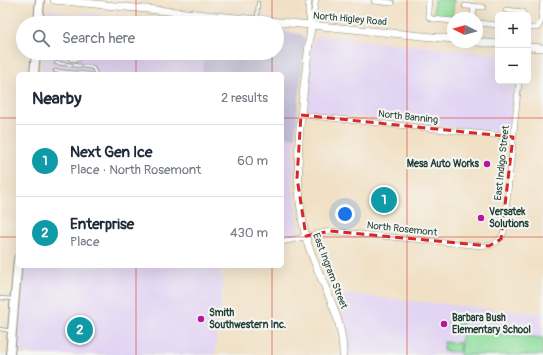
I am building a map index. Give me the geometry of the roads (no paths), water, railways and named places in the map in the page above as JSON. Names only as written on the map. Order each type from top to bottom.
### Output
[{"type":"main road","points":[[39,16],[40,0]]},
{"type":"main road","name":"North Higley Road","points":[[54,0],[216,16]]},
{"type":"main road","name":"North Higley Road","points":[[284,23],[447,38]]},
{"type":"main road","name":"East Ingram Street","points":[[311,26],[301,115],[297,178],[306,236],[338,318],[342,332],[343,355]]},
{"type":"main road","points":[[483,43],[495,44]]},
{"type":"main road","points":[[531,47],[543,48]]},
{"type":"main road","points":[[34,72],[35,60]]},
{"type":"main road","points":[[10,355],[17,268]]},
{"type":"street","name":"East Ingram Street","points":[[309,0],[308,11],[311,26]]},
{"type":"street","name":"East Ingram Street","points":[[311,26],[316,0]]},
{"type":"street","points":[[430,0],[428,10],[429,17],[432,19],[447,20]]},
{"type":"street","points":[[374,1],[392,3]]},
{"type":"street","points":[[531,28],[537,28],[541,22],[543,1]]},
{"type":"street","points":[[465,6],[483,7]]},
{"type":"street","points":[[474,6],[474,12]]},
{"type":"street","points":[[506,10],[512,12]]},
{"type":"street","points":[[483,24],[495,25]]},
{"type":"street","name":"East Indigo Street","points":[[496,243],[501,239],[504,232],[519,84]]},
{"type":"street","name":"North Banning","points":[[301,115],[513,137]]},
{"type":"street","name":"North Rosemont","points":[[284,242],[330,232],[482,246],[489,246],[496,243]]},
{"type":"lane","points":[[257,16],[258,3]]},
{"type":"lane","points":[[56,63],[90,67],[93,68],[95,72]]},
{"type":"lane","points":[[56,71],[67,72]]},
{"type":"lane","points":[[0,298],[15,299]]},
{"type":"lane","points":[[0,329],[12,331]]},
{"type":"place","name":"Mesa Auto Works","points":[[487,164]]},
{"type":"place","name":"Next Gen Ice","points":[[384,200]]},
{"type":"place","name":"Versatek Solutions","points":[[481,218]]},
{"type":"place","name":"Smith Southwestern Inc.","points":[[201,319]]},
{"type":"place","name":"Barbara Bush Elementary School","points":[[444,324]]},
{"type":"place","name":"Enterprise","points":[[80,330]]}]
